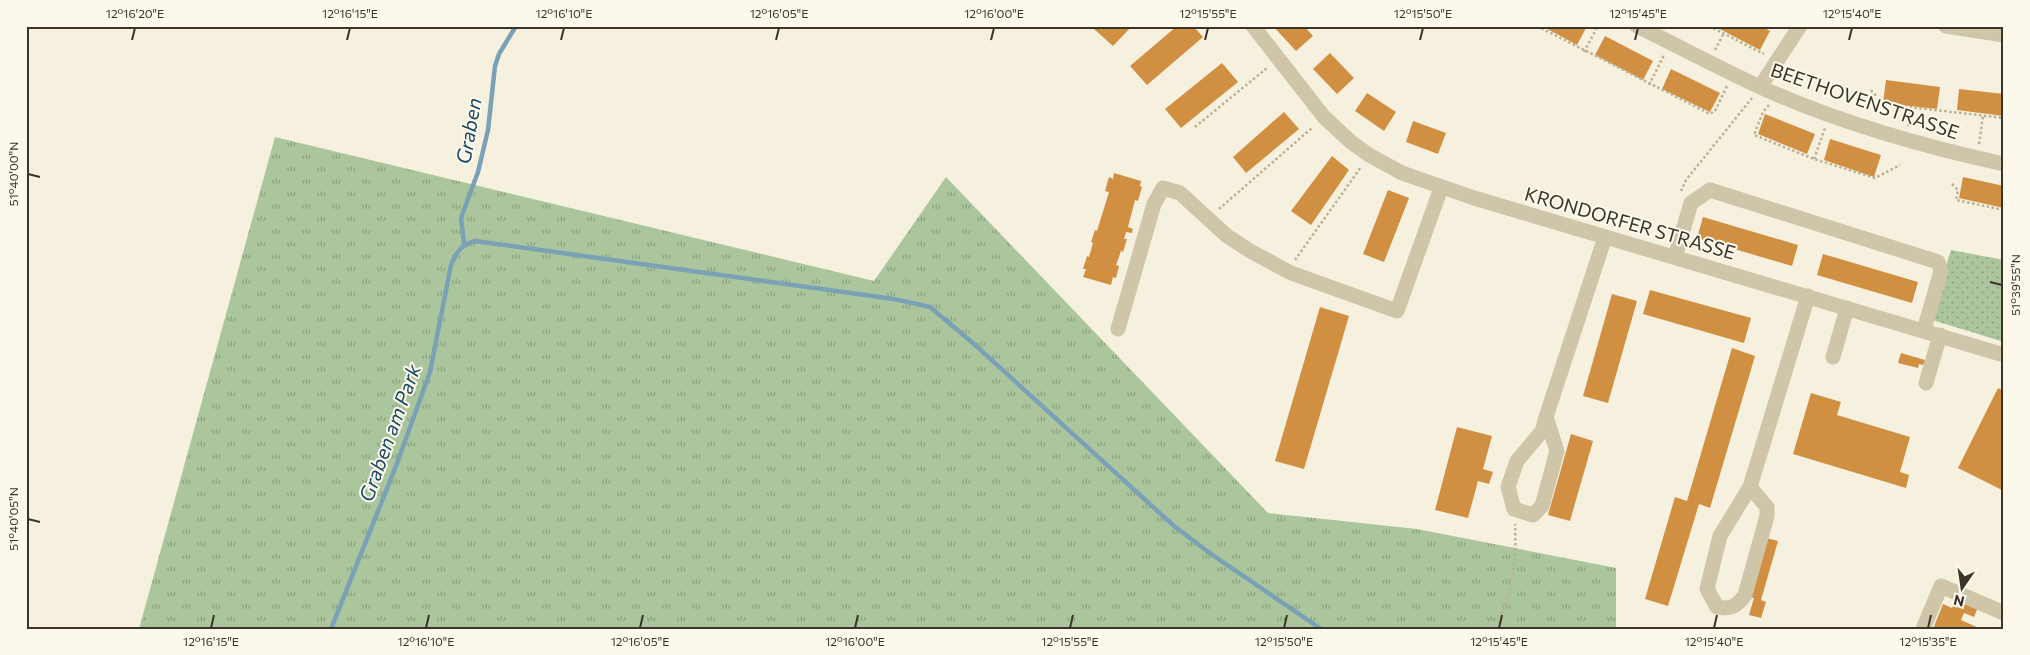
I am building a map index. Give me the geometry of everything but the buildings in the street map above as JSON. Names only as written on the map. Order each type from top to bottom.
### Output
[{"type":"street","name":"KRONDORFER STRASSE","points":[[1253,26],[1324,118],[1369,155],[1402,173],[1441,188],[2004,355]]},
{"type":"street","name":"BEETHOVENSTRASSE","points":[[1637,26],[1760,87],[1830,115],[1906,140],[2004,164]]},
{"type":"street","points":[[1760,87],[1800,26]]},
{"type":"street","points":[[1946,26],[2004,35]]},
{"type":"street","points":[[1118,329],[1154,204],[1163,188],[1180,193],[1227,236],[1287,271],[1397,311],[1441,188]]},
{"type":"street","points":[[1675,257],[1691,203],[1710,190],[1938,262],[1941,271],[1924,330]]},
{"type":"street","points":[[1546,416],[1557,451],[1542,506],[1534,515],[1514,509],[1508,487],[1517,462],[1542,431],[1546,416],[1605,236]]},
{"type":"street","points":[[1750,487],[1767,507],[1767,516],[1745,595],[1738,604],[1727,609],[1717,607],[1707,589],[1720,536],[1750,487],[1808,296]]},
{"type":"street","points":[[1833,358],[1847,308]]},
{"type":"street","points":[[1926,383],[1940,335]]},
{"type":"street","points":[[1923,629],[1941,586],[2004,613]]},
{"type":"path","points":[[1537,26],[1584,52],[1710,114],[1715,111],[1733,73]]},
{"type":"path","points":[[1584,52],[1598,26]]},
{"type":"path","points":[[1709,26],[1778,61]]},
{"type":"path","points":[[1709,62],[1724,34]]},
{"type":"path","points":[[1649,85],[1670,43]]},
{"type":"path","points":[[1195,127],[1278,58]]},
{"type":"path","points":[[1679,197],[1686,180],[1760,87]]},
{"type":"path","points":[[1871,90],[1883,104],[2004,118]]},
{"type":"path","points":[[1778,94],[1763,112],[1754,136],[1814,159],[1875,178],[1900,165]]},
{"type":"path","points":[[1814,159],[1830,115]]},
{"type":"path","points":[[1978,158],[1983,116]]},
{"type":"path","points":[[1208,218],[1313,127]]},
{"type":"path","points":[[1287,271],[1360,167]]},
{"type":"path","points":[[1952,184],[1958,190],[1956,200],[2004,210]]},
{"type":"path","points":[[1501,629],[1500,621],[1511,584],[1515,551],[1514,509]]},
{"type":"green space","points":[[275,137],[874,281],[946,177],[1268,513],[1417,529],[1616,568],[1616,629],[139,629]]},
{"type":"green space","points":[[1951,250],[2004,260],[2004,342],[1929,319]]},
{"type":"waterway","name":"Graben","points":[[464,244],[461,218],[478,172],[488,130],[495,66],[499,54],[516,26]]},
{"type":"waterway","name":"Graben am Park","points":[[331,629],[396,466],[430,372],[451,265],[460,249],[466,244],[475,241],[894,299],[930,307],[974,344],[1174,526],[1211,554],[1321,629]]}]
